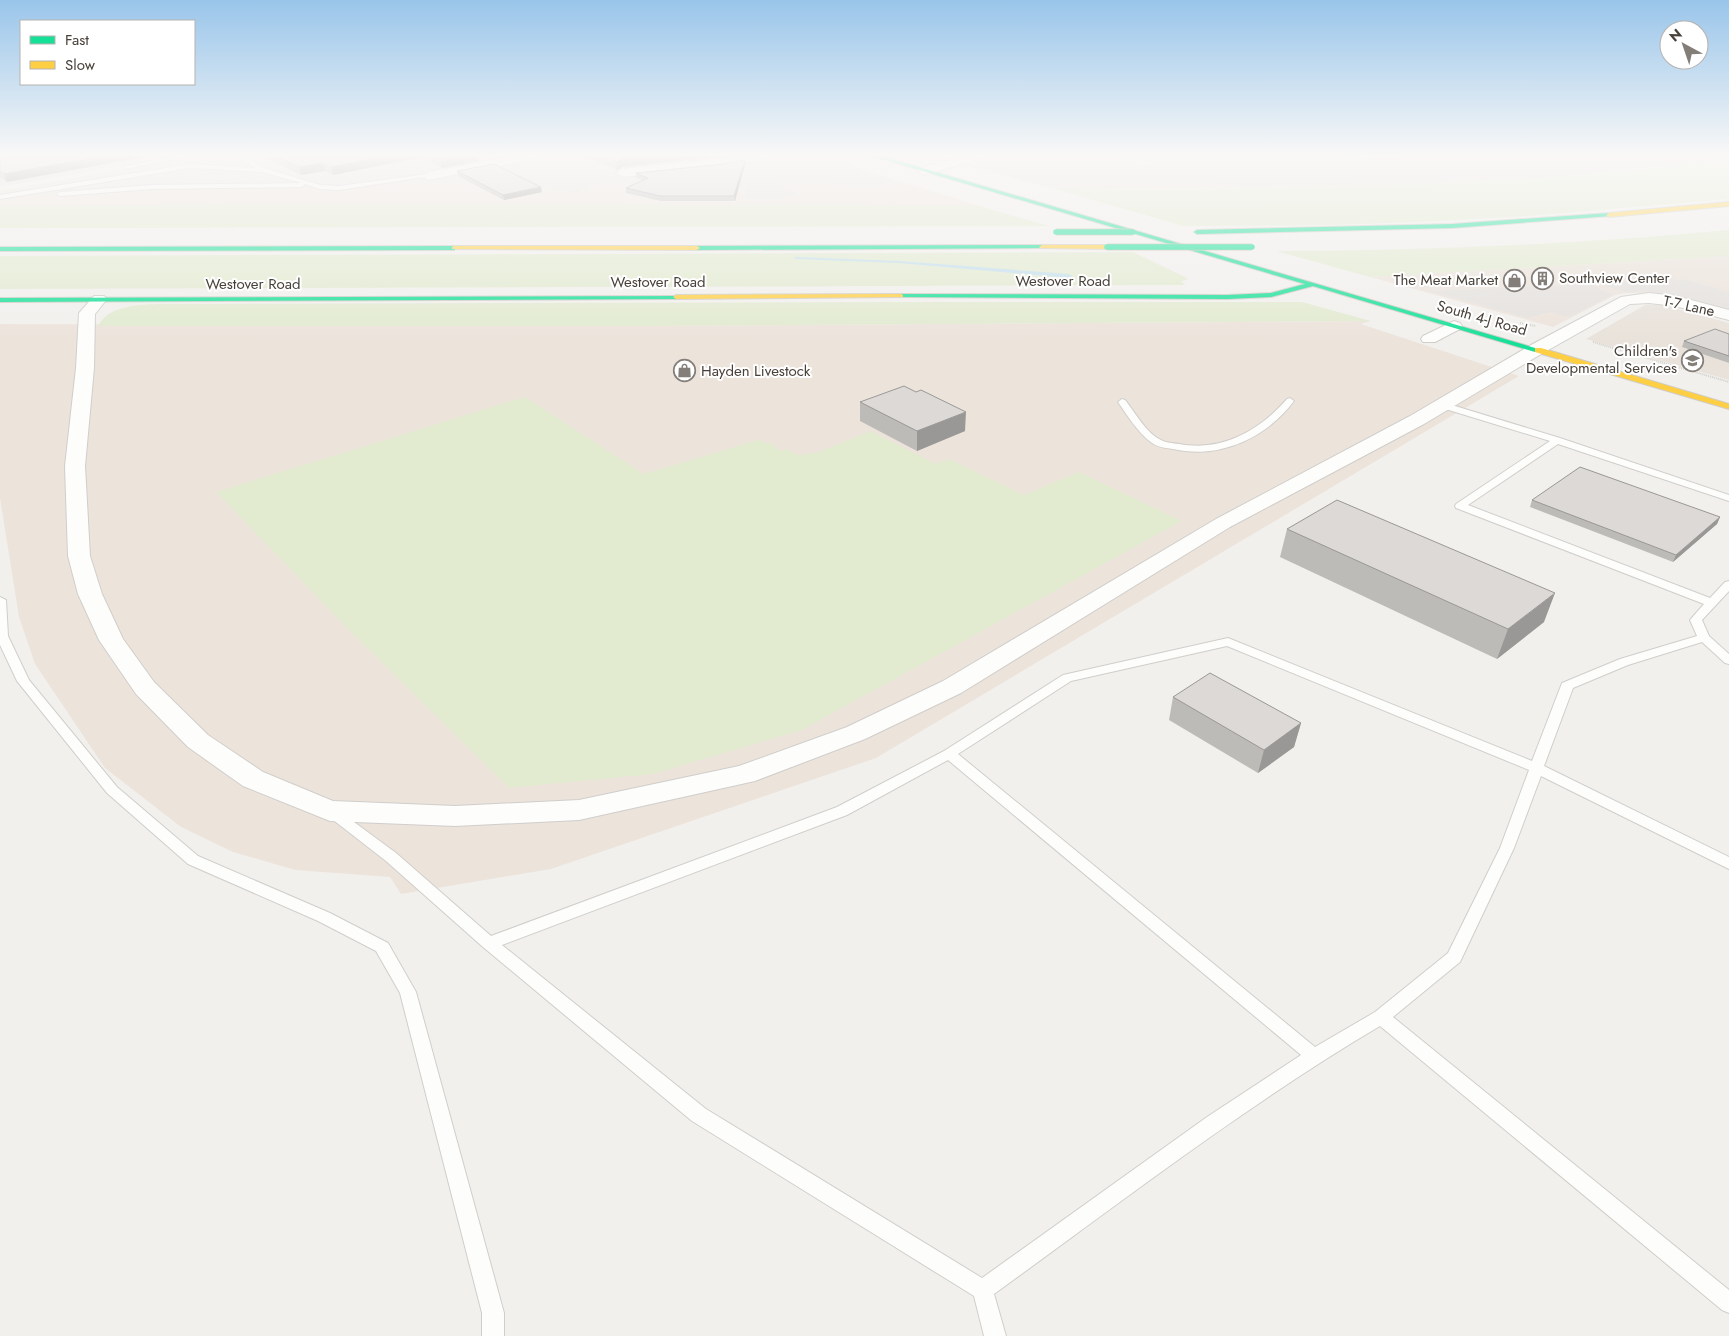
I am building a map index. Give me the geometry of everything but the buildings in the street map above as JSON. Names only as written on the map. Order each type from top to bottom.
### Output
[{"type":"main road","name":"South 4-J Road","points":[[1089,218],[1729,407]]},
{"type":"main road","points":[[1051,232],[1187,232],[1452,226],[1574,218]]},
{"type":"main road","points":[[0,249],[1257,247]]},
{"type":"main road","name":"Westover Road","points":[[0,300],[1006,295],[1227,297],[1271,295],[1314,284]]},
{"type":"main road","points":[[1227,297],[1247,301],[1295,301]]},
{"type":"main road","points":[[1335,303],[1402,311]]},
{"type":"street","name":"T-7 Lane","points":[[330,811],[455,816],[579,810],[755,771],[856,733],[952,686],[1223,523],[1442,405],[1537,349],[1626,300],[1649,298],[1676,302],[1729,315]]},
{"type":"street","points":[[99,299],[86,313],[85,368],[75,466],[80,556],[90,594],[111,640],[145,688],[198,740],[254,779],[330,811]]},
{"type":"street","points":[[1428,339],[1454,326]]},
{"type":"lane","points":[[1122,402],[1156,442],[1188,451],[1225,446],[1264,427],[1290,401]]},
{"type":"lane","points":[[1442,405],[1557,440],[1729,498]]},
{"type":"lane","points":[[1557,440],[1460,506],[1712,603]]},
{"type":"lane","points":[[1729,584],[1696,620],[1704,638],[1729,660]]},
{"type":"lane","points":[[0,600],[2,636],[24,681],[112,790],[193,860],[324,917],[382,948],[408,992],[493,1313],[493,1336]]},
{"type":"lane","points":[[983,1290],[1214,1123],[1314,1056],[1381,1017],[1454,957],[1507,848],[1567,686],[1624,662],[1704,638]]},
{"type":"lane","points":[[489,943],[842,811],[949,754],[1067,678],[1228,642],[1536,768],[1729,864]]},
{"type":"lane","points":[[949,754],[1314,1056]]},
{"type":"lane","points":[[330,811],[391,857],[489,943],[699,1116],[983,1290],[995,1336]]},
{"type":"lane","points":[[1381,1017],[1729,1303]]},
{"type":"path","points":[[1591,342],[1729,382]]},
{"type":"shaded area","points":[[1729,256],[1729,311],[1658,294],[1627,293],[1615,295],[1553,327],[1370,277]]},
{"type":"shaded area","points":[[1672,278],[1678,281],[1683,279],[1729,292],[1729,310],[1669,295],[1623,292],[1601,284]]},
{"type":"shaded area","points":[[1591,284],[1612,295],[1569,317],[1550,312],[1528,318],[1430,291]]},
{"type":"shaded area","name":"Children's Developmental Services","points":[[1645,305],[1663,305],[1729,323],[1729,380],[1586,339]]},
{"type":"shaded area","points":[[1371,321],[1361,324],[1519,376],[876,758],[551,869],[401,894],[390,877],[295,870],[233,852],[181,827],[105,768],[35,664],[19,617],[0,498],[0,324],[657,326]]},
{"type":"green space","points":[[0,218],[1022,218],[1049,226],[0,228]]},
{"type":"green space","points":[[1156,218],[1486,218],[1329,225],[1183,226]]},
{"type":"green space","points":[[1729,230],[1729,256],[1370,277],[1276,251],[1502,246]]},
{"type":"green space","points":[[1133,252],[1187,278],[1187,280],[1181,281],[1185,285],[0,289],[0,256]]},
{"type":"green space","points":[[1302,302],[1371,321],[657,326],[98,326],[103,319],[117,310],[134,306],[159,304]]},
{"type":"green space","points":[[525,397],[644,474],[758,440],[774,445],[780,451],[788,449],[797,455],[816,453],[871,431],[936,464],[949,459],[1024,495],[1079,472],[1182,521],[802,730],[653,774],[509,788],[346,627],[216,492]]},
{"type":"waterway","points":[[797,258],[899,262],[1069,276]]},
{"type":"traffic: fast","points":[[1087,218],[1538,350]]},
{"type":"traffic: fast","points":[[1197,232],[1452,226],[1561,218]]},
{"type":"traffic: fast","points":[[1056,232],[1133,232]]},
{"type":"traffic: fast","points":[[697,248],[1042,247]]},
{"type":"traffic: fast","points":[[1107,247],[1252,247]]},
{"type":"traffic: fast","points":[[0,249],[454,248]]},
{"type":"traffic: fast","points":[[901,296],[1227,297],[1271,295],[1314,284]]},
{"type":"traffic: fast","points":[[0,300],[676,297]]},
{"type":"traffic: slow","points":[[1042,247],[1107,247]]},
{"type":"traffic: slow","points":[[454,248],[697,248]]},
{"type":"traffic: slow","points":[[676,297],[901,296]]},
{"type":"traffic: slow","points":[[1538,350],[1729,407]]},
{"type":"place","name":"Southview Center","points":[[1543,278]]},
{"type":"place","name":"The Meat Market","points":[[1514,280]]},
{"type":"place","name":"Children's Developmental Services","points":[[1693,360]]},
{"type":"place","name":"Hayden Livestock","points":[[685,371]]}]
